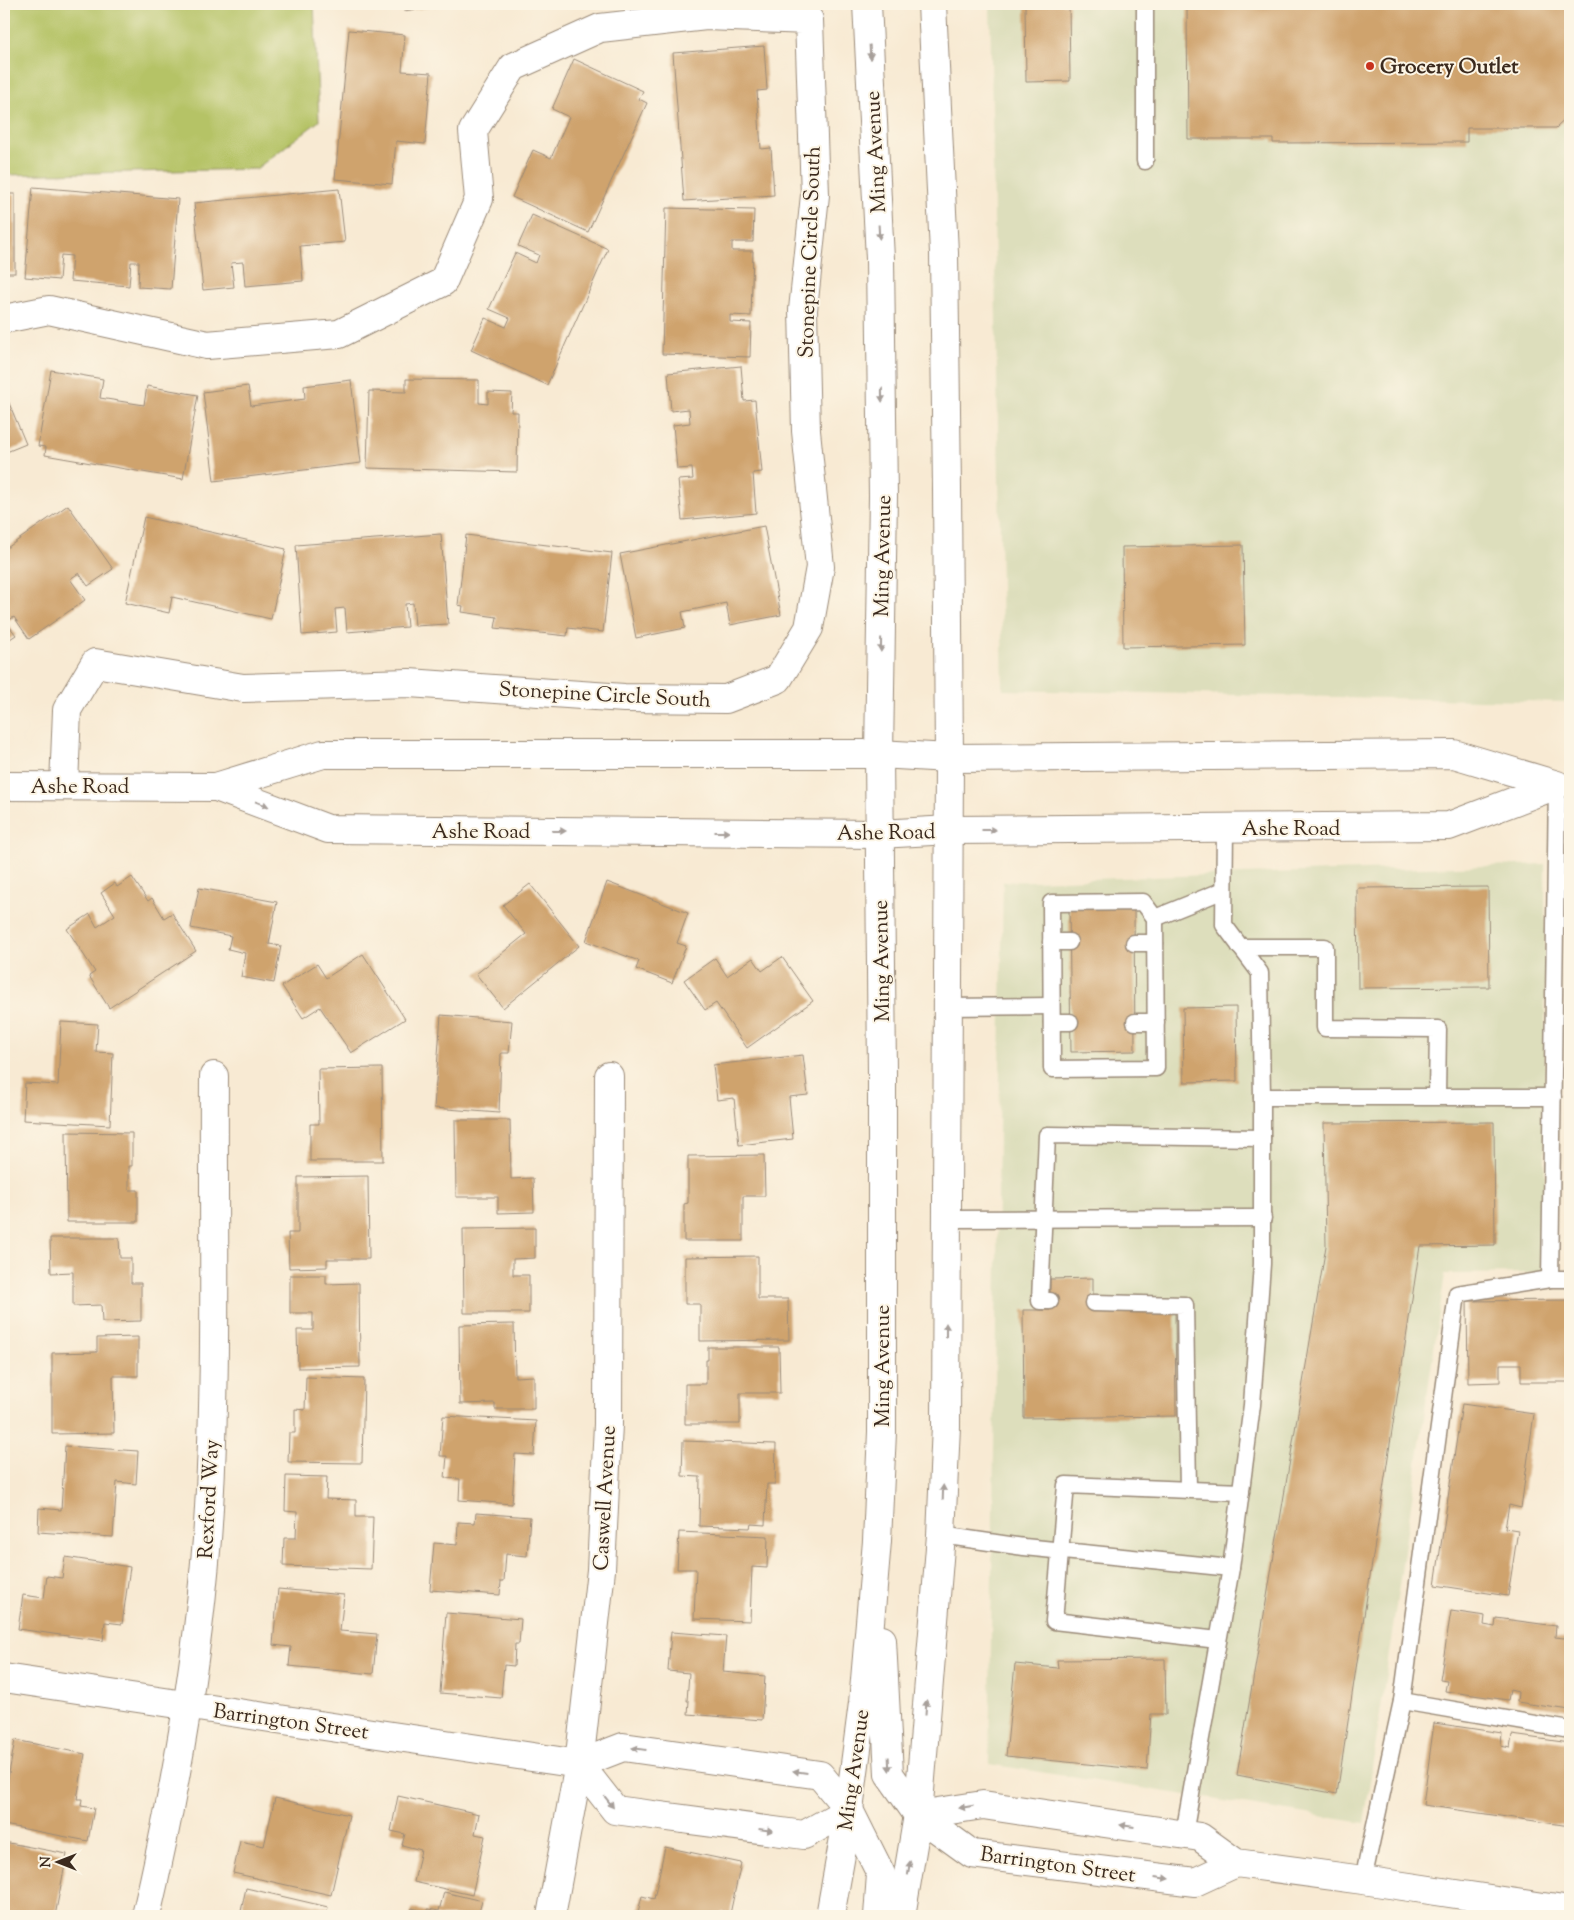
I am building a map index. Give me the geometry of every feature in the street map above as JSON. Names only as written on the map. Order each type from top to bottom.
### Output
[{"type":"street","name":"Ming Avenue","points":[[830,1916],[849,1810],[863,1703],[877,1541],[882,1422],[882,1074],[879,754],[883,496],[880,260],[867,4]]},
{"type":"street","points":[[901,1916],[918,1815],[941,1534],[946,1426],[949,758],[944,253],[932,4]]},
{"type":"street","name":"Stonepine Circle South","points":[[4,319],[50,310],[207,345],[339,334],[443,282],[479,199],[473,131],[513,67],[600,28],[706,16],[809,20],[815,196],[802,310],[806,431],[820,566],[809,628],[778,679],[726,699],[624,698],[409,683],[243,688],[95,663],[67,710],[64,786]]},
{"type":"street","name":"Ashe Road","points":[[4,786],[216,787],[323,754],[879,754],[949,758],[1454,754],[1564,785]]},
{"type":"street","name":"Ashe Road","points":[[216,787],[328,829],[880,834],[948,830],[1449,826],[1564,785]]},
{"type":"street","name":"Rexford Way","points":[[146,1916],[166,1832],[188,1706],[207,1539],[212,1423],[214,1076]]},
{"type":"street","name":"Caswell Avenue","points":[[551,1916],[579,1764],[601,1570],[608,1424],[609,1076]]},
{"type":"street","name":"Barrington Street","points":[[877,1541],[889,1774],[918,1815],[972,1854],[1195,1882],[1236,1864]]},
{"type":"street","name":"Barrington Street","points":[[4,1678],[579,1764],[623,1747],[820,1775],[849,1810],[881,1874],[878,1916]]},
{"type":"street","points":[[579,1764],[615,1810],[804,1835],[849,1810]]},
{"type":"street","points":[[918,1815],[983,1804],[1200,1837],[1236,1864],[1363,1880],[1570,1911]]},
{"type":"lane","points":[[1145,161],[1146,4]]},
{"type":"lane","points":[[1550,1279],[1553,1097],[1564,785]]},
{"type":"lane","points":[[1184,1834],[1231,1568],[1253,1395],[1262,1264],[1260,973],[1224,925],[1225,828]]},
{"type":"lane","points":[[1155,918],[1224,890]]},
{"type":"lane","points":[[1143,902],[1155,918],[1156,1068],[1052,1069],[1051,903],[1143,902]]},
{"type":"lane","points":[[1051,942],[1069,942]]},
{"type":"lane","points":[[1134,943],[1155,943]]},
{"type":"lane","points":[[1240,947],[1325,947],[1325,1028],[1438,1029],[1437,1096]]},
{"type":"lane","points":[[948,1007],[1052,1014],[1070,1022]]},
{"type":"lane","points":[[1135,1022],[1156,1022]]},
{"type":"lane","points":[[1262,1097],[1553,1097]]},
{"type":"lane","points":[[1050,1301],[1040,1301],[1047,1135],[1262,1138]]},
{"type":"lane","points":[[946,1220],[1263,1218]]},
{"type":"lane","points":[[1363,1880],[1402,1701],[1457,1294],[1550,1279],[1570,1279]]},
{"type":"lane","points":[[1093,1303],[1185,1305],[1188,1490]]},
{"type":"lane","points":[[1218,1640],[1054,1621],[1066,1485],[1241,1492]]},
{"type":"lane","points":[[941,1534],[1061,1551],[1231,1568]]},
{"type":"lane","points":[[1402,1701],[1570,1730]]},
{"type":"shaded area","points":[[990,4],[1570,4],[1570,702],[1003,690]]},
{"type":"shaded area","points":[[1545,864],[1545,1273],[1445,1274],[1364,1823],[989,1764],[1003,882]]},
{"type":"green space","points":[[4,4],[314,4],[319,121],[256,169],[4,175]]},
{"type":"building","points":[[403,4],[444,4],[444,5],[404,11]]},
{"type":"building","points":[[1025,4],[1069,4],[1070,81],[1026,82]]},
{"type":"building","points":[[1187,4],[1570,4],[1570,115],[1556,128],[1467,128],[1467,142],[1273,143],[1273,139],[1188,139]]},
{"type":"building","points":[[349,30],[405,35],[402,71],[431,73],[425,144],[396,141],[392,184],[335,179]]},
{"type":"building","points":[[764,46],[767,90],[757,91],[761,149],[771,148],[774,195],[684,201],[673,53]]},
{"type":"building","points":[[574,59],[643,91],[639,99],[647,103],[588,232],[512,197],[533,150],[551,158],[569,117],[552,109]]},
{"type":"building","points":[[33,187],[178,199],[171,289],[138,287],[139,262],[131,262],[129,286],[70,281],[72,256],[61,255],[59,280],[25,277]]},
{"type":"building","points":[[339,189],[345,242],[300,246],[303,281],[245,286],[243,262],[231,263],[234,287],[203,290],[194,203]]},
{"type":"building","points":[[4,194],[15,194],[15,273],[4,273]]},
{"type":"building","points":[[666,208],[754,210],[753,242],[732,242],[732,251],[753,251],[751,316],[730,315],[730,322],[751,323],[750,357],[662,354]]},
{"type":"building","points":[[532,215],[608,249],[547,385],[471,350],[485,318],[506,327],[510,318],[489,309],[515,253],[536,263],[539,255],[518,246]]},
{"type":"building","points":[[741,366],[744,401],[755,400],[762,472],[753,473],[756,513],[682,520],[678,480],[693,479],[692,468],[677,469],[673,425],[690,423],[689,409],[671,411],[668,373]]},
{"type":"building","points":[[51,370],[103,379],[100,398],[144,405],[147,386],[198,395],[183,479],[45,455],[46,447],[38,446]]},
{"type":"building","points":[[406,379],[479,380],[479,403],[488,404],[488,392],[512,393],[511,412],[518,412],[517,472],[367,468],[369,391],[406,392]]},
{"type":"building","points":[[351,380],[361,463],[214,481],[203,392],[248,386],[251,406],[305,399],[304,386]]},
{"type":"building","points":[[4,391],[26,444],[4,453]]},
{"type":"building","points":[[68,505],[113,569],[88,586],[79,573],[70,579],[85,600],[29,639],[14,617],[6,622],[16,635],[4,643],[4,550]]},
{"type":"building","points":[[144,517],[286,549],[271,619],[172,597],[169,613],[125,603]]},
{"type":"building","points":[[764,526],[781,615],[730,625],[726,603],[682,612],[685,628],[636,638],[620,554]]},
{"type":"building","points":[[441,534],[448,624],[415,626],[413,603],[405,604],[407,627],[347,632],[345,608],[335,609],[337,632],[302,635],[296,545]]},
{"type":"building","points":[[466,535],[612,553],[603,632],[568,628],[567,636],[495,628],[497,617],[462,612],[463,606],[458,605]]},
{"type":"building","points":[[1243,545],[1245,645],[1123,647],[1122,547]]},
{"type":"building","points":[[132,877],[148,901],[152,898],[164,918],[172,913],[196,951],[109,1008],[89,976],[95,972],[67,929],[90,914],[97,927],[115,915],[101,893],[115,883],[117,887]]},
{"type":"building","points":[[607,882],[688,913],[677,943],[686,946],[672,983],[636,969],[639,961],[586,941]]},
{"type":"building","points":[[530,884],[579,946],[503,1008],[476,974],[526,934],[503,905]]},
{"type":"building","points":[[1488,887],[1489,987],[1358,988],[1357,888]]},
{"type":"building","points":[[199,888],[277,902],[269,944],[281,946],[274,983],[241,977],[245,953],[228,949],[231,936],[191,928]]},
{"type":"building","points":[[1134,906],[1135,1051],[1071,1052],[1069,907]]},
{"type":"building","points":[[363,954],[405,1019],[351,1053],[320,1007],[303,1018],[282,986],[317,964],[326,978]]},
{"type":"building","points":[[782,957],[813,1001],[747,1048],[716,1003],[705,1010],[684,980],[715,958],[727,976],[753,958],[762,971]]},
{"type":"building","points":[[1236,1007],[1237,1081],[1184,1082],[1183,1008]]},
{"type":"building","points":[[441,1015],[512,1021],[509,1053],[501,1053],[499,1113],[434,1108]]},
{"type":"building","points":[[61,1022],[98,1024],[96,1052],[113,1053],[110,1125],[23,1120],[25,1083],[58,1085]]},
{"type":"building","points":[[803,1055],[808,1095],[789,1097],[793,1139],[739,1145],[734,1098],[717,1100],[713,1065]]},
{"type":"building","points":[[382,1068],[383,1161],[310,1161],[310,1124],[319,1124],[318,1069]]},
{"type":"building","points":[[455,1120],[510,1120],[511,1179],[533,1178],[534,1212],[498,1213],[498,1197],[456,1197]]},
{"type":"building","points":[[1494,1122],[1495,1245],[1420,1246],[1337,1794],[1237,1775],[1326,1246],[1324,1123]]},
{"type":"building","points":[[66,1132],[132,1133],[132,1166],[129,1166],[129,1190],[138,1190],[138,1222],[67,1222]]},
{"type":"building","points":[[764,1155],[765,1196],[743,1196],[743,1241],[684,1241],[684,1204],[688,1203],[688,1156]]},
{"type":"building","points":[[368,1176],[369,1259],[327,1259],[327,1267],[289,1268],[288,1233],[298,1233],[298,1177]]},
{"type":"building","points":[[535,1228],[535,1258],[513,1259],[513,1275],[529,1275],[529,1313],[464,1313],[463,1229]]},
{"type":"building","points":[[50,1238],[119,1238],[120,1258],[131,1258],[131,1283],[141,1283],[141,1321],[102,1322],[101,1305],[73,1306],[73,1272],[51,1273]]},
{"type":"building","points":[[758,1256],[758,1299],[788,1299],[789,1340],[700,1341],[700,1304],[685,1304],[685,1257]]},
{"type":"building","points":[[290,1275],[326,1275],[326,1284],[359,1283],[360,1367],[298,1368],[297,1330],[313,1330],[313,1313],[290,1313]]},
{"type":"building","points":[[1093,1278],[1093,1310],[1175,1309],[1176,1416],[1024,1418],[1023,1310],[1050,1310],[1050,1279]]},
{"type":"building","points":[[1570,1300],[1570,1382],[1521,1382],[1521,1364],[1500,1364],[1500,1382],[1468,1383],[1467,1301]]},
{"type":"building","points":[[514,1324],[515,1377],[534,1376],[534,1409],[495,1409],[495,1403],[460,1404],[459,1325]]},
{"type":"building","points":[[138,1337],[138,1376],[113,1376],[114,1433],[52,1434],[52,1353],[97,1352],[97,1338]]},
{"type":"building","points":[[708,1347],[779,1347],[780,1393],[740,1393],[740,1424],[685,1424],[685,1384],[706,1384]]},
{"type":"building","points":[[306,1377],[364,1379],[362,1463],[288,1462],[289,1433],[295,1433],[295,1409],[305,1410]]},
{"type":"building","points":[[1462,1404],[1534,1414],[1521,1508],[1509,1505],[1505,1528],[1518,1530],[1508,1596],[1435,1585]]},
{"type":"building","points":[[443,1416],[536,1421],[534,1455],[515,1454],[512,1504],[459,1500],[460,1479],[445,1478],[447,1456],[440,1456]]},
{"type":"building","points":[[683,1441],[776,1444],[775,1484],[767,1484],[765,1525],[751,1524],[750,1528],[699,1526],[700,1477],[682,1476]]},
{"type":"building","points":[[65,1446],[138,1451],[136,1484],[117,1482],[113,1537],[38,1532],[39,1508],[61,1510]]},
{"type":"building","points":[[286,1476],[327,1477],[326,1499],[356,1500],[356,1517],[373,1517],[371,1569],[283,1566],[284,1538],[296,1538],[297,1512],[285,1511]]},
{"type":"building","points":[[476,1513],[530,1517],[527,1556],[506,1554],[504,1581],[501,1581],[500,1595],[430,1590],[434,1543],[457,1545],[458,1522],[475,1523]]},
{"type":"building","points":[[679,1532],[768,1536],[767,1568],[752,1567],[750,1621],[694,1619],[696,1569],[677,1569]]},
{"type":"building","points":[[65,1557],[130,1567],[122,1624],[105,1622],[103,1641],[18,1629],[23,1595],[44,1598],[47,1576],[62,1578]]},
{"type":"building","points":[[278,1589],[344,1595],[340,1631],[377,1634],[373,1674],[289,1666],[291,1647],[273,1645]]},
{"type":"building","points":[[1451,1611],[1485,1616],[1484,1625],[1495,1627],[1496,1618],[1556,1626],[1555,1637],[1564,1638],[1566,1628],[1570,1628],[1570,1710],[1517,1702],[1518,1692],[1510,1690],[1508,1700],[1445,1691],[1447,1681],[1440,1680]]},
{"type":"building","points":[[446,1613],[521,1619],[519,1644],[515,1644],[514,1666],[504,1665],[501,1698],[440,1693]]},
{"type":"building","points":[[671,1632],[726,1636],[723,1672],[765,1676],[762,1720],[688,1714],[689,1673],[668,1671]]},
{"type":"building","points":[[1165,1659],[1166,1714],[1151,1714],[1147,1770],[1006,1756],[1015,1664],[1058,1668],[1057,1660]]},
{"type":"building","points":[[1434,1723],[1502,1733],[1501,1746],[1510,1748],[1512,1735],[1570,1743],[1570,1826],[1423,1805]]},
{"type":"building","points":[[15,1740],[85,1754],[77,1799],[82,1799],[81,1806],[94,1808],[88,1841],[4,1825],[4,1801]]},
{"type":"building","points":[[398,1796],[479,1814],[475,1834],[485,1836],[472,1895],[414,1882],[421,1850],[402,1845],[405,1834],[391,1831]]},
{"type":"building","points":[[275,1798],[349,1815],[331,1895],[233,1873],[240,1841],[264,1846]]},
{"type":"building","points":[[4,1842],[67,1854],[55,1916],[4,1916],[7,1900],[4,1899]]},
{"type":"building","points":[[665,1847],[741,1863],[730,1914],[722,1911],[721,1916],[637,1916],[642,1896],[654,1899]]},
{"type":"building","points":[[246,1888],[328,1907],[326,1916],[240,1916]]},
{"type":"building","points":[[444,1892],[482,1901],[478,1916],[410,1916],[412,1908],[428,1912],[428,1909],[439,1911]]},
{"type":"place","name":"Grocery Outlet","points":[[1370,66]]}]
